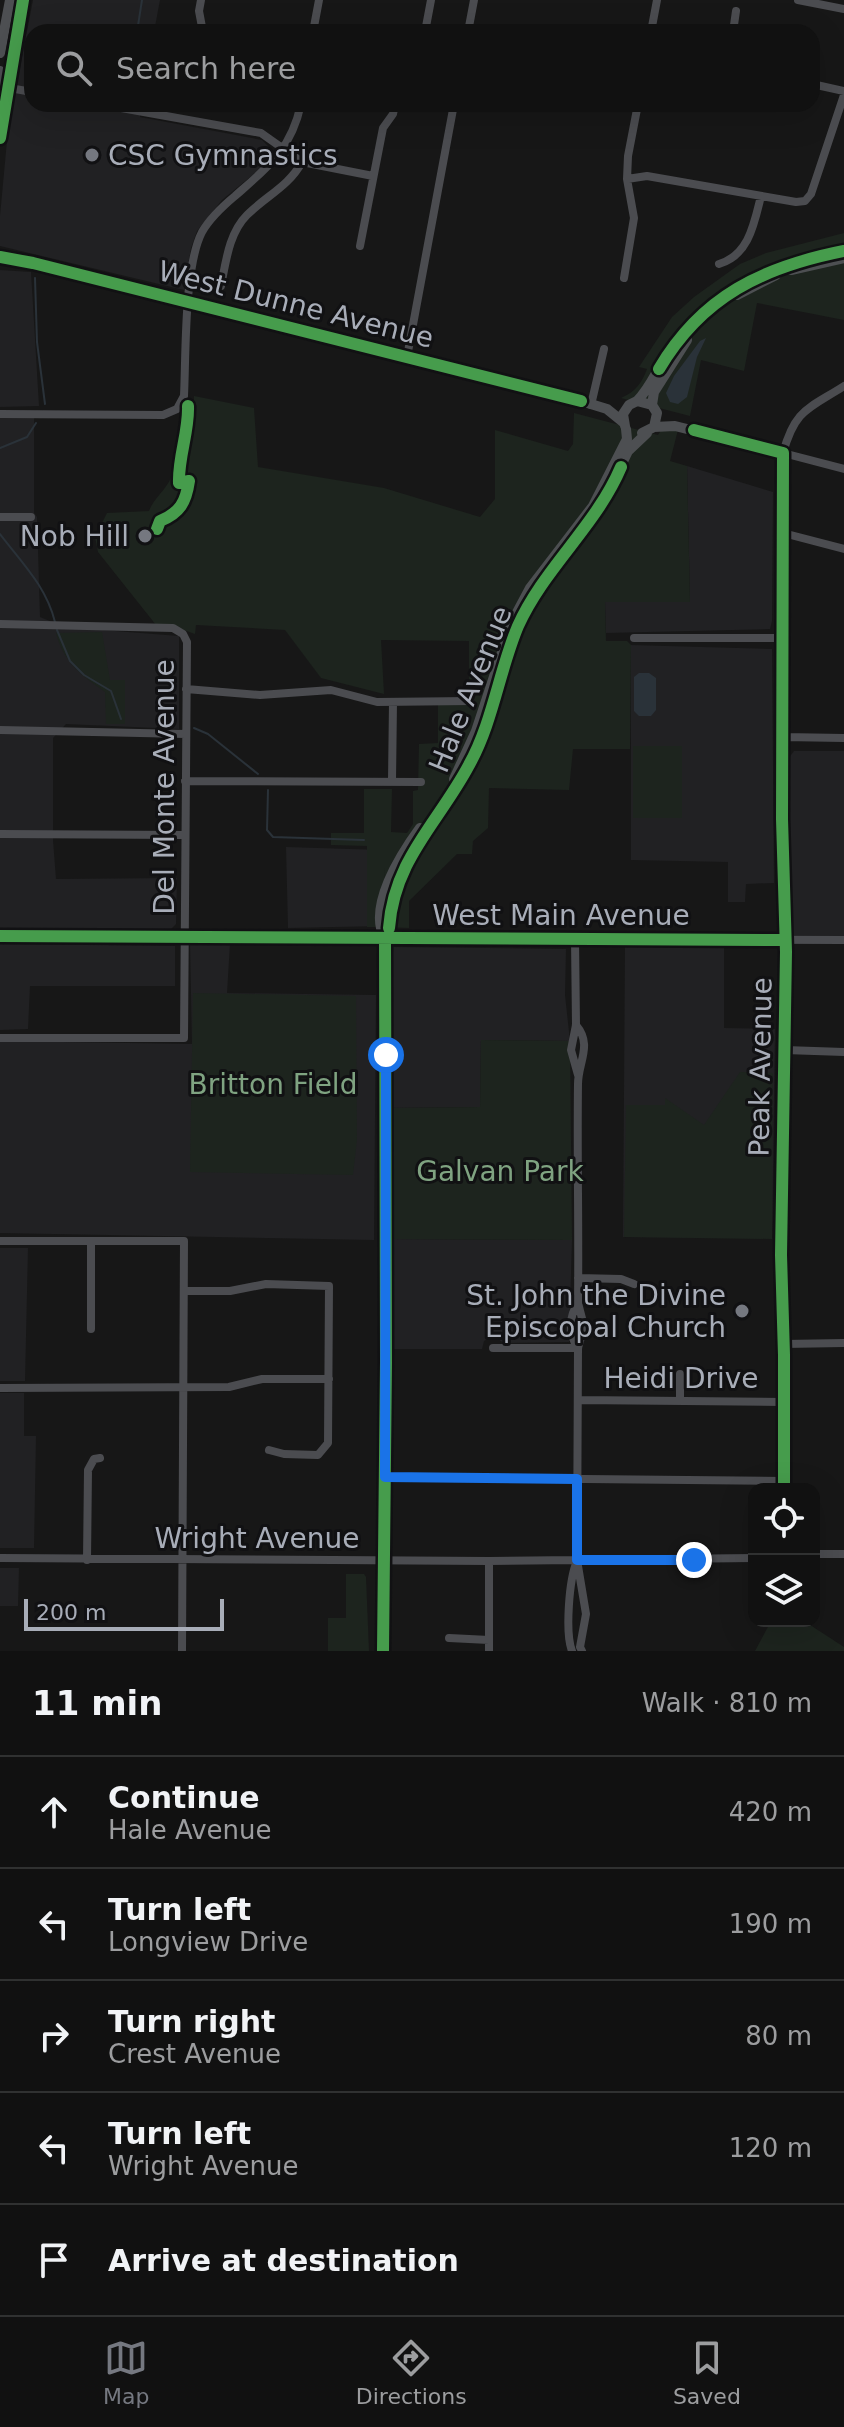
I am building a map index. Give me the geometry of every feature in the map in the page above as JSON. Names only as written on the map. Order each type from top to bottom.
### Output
[{"type":"main road","points":[[0,53],[10,0]]},
{"type":"main road","points":[[0,138],[23,0]]},
{"type":"main road","points":[[783,453],[675,426],[635,434],[625,426],[623,414],[648,390],[668,352],[716,302],[771,270],[844,251]]},
{"type":"main road","name":"West Dunne Avenue","points":[[0,257],[607,409],[633,403]]},
{"type":"main road","points":[[650,430],[655,409],[654,392],[696,330],[721,307],[774,276],[844,258]]},
{"type":"main road","points":[[633,403],[655,409],[675,426]]},
{"type":"main road","name":"West Dunne Avenue","points":[[607,409],[625,426]]},
{"type":"main road","name":"Hale Avenue","points":[[385,939],[379,929],[383,898],[395,867],[457,774],[476,731],[512,622],[530,588],[593,506],[627,439],[625,426]]},
{"type":"main road","name":"Hale Avenue","points":[[383,1651],[385,939],[393,896],[402,870],[471,762],[519,626],[536,594],[600,509],[628,451],[650,430]]},
{"type":"main road","name":"West Main Avenue","points":[[0,936],[385,939]]},
{"type":"street","points":[[201,0],[201,24]]},
{"type":"street","points":[[314,24],[319,0]]},
{"type":"street","points":[[426,24],[431,0]]},
{"type":"street","points":[[470,24],[474,0]]},
{"type":"street","points":[[652,24],[657,0]]},
{"type":"street","points":[[798,0],[844,9]]},
{"type":"street","points":[[734,24],[736,11]]},
{"type":"street","points":[[0,70],[2,85],[24,91]]},
{"type":"street","points":[[627,179],[647,176],[805,201],[811,194],[844,93],[820,86]]},
{"type":"street","points":[[144,112],[261,133],[302,162],[373,176]]},
{"type":"street","points":[[0,414],[163,415],[177,409],[184,396],[188,302],[195,249],[202,231],[283,149],[295,130],[299,112]]},
{"type":"street","points":[[360,246],[383,128],[393,112]]},
{"type":"street","points":[[407,357],[453,112]]},
{"type":"street","points":[[624,278],[634,218],[627,179],[636,112]]},
{"type":"street","points":[[221,286],[226,258],[239,225],[289,182],[302,162]]},
{"type":"street","points":[[719,264],[733,260],[741,251],[753,227],[761,196]]},
{"type":"street","points":[[591,405],[604,349]]},
{"type":"street","points":[[844,386],[794,420],[783,453],[844,469]]},
{"type":"street","name":"Peak Avenue","points":[[783,453],[785,1050],[781,1255],[784,1483]]},
{"type":"street","points":[[0,517],[31,517]]},
{"type":"street","points":[[783,533],[844,549]]},
{"type":"street","name":"Del Monte Avenue","points":[[0,624],[173,628],[183,634],[187,642],[184,1038],[0,1038]]},
{"type":"street","points":[[634,638],[784,638]]},
{"type":"street","points":[[186,689],[247,695],[331,690],[377,702],[470,701]]},
{"type":"street","name":"Hale Avenue","points":[[392,781],[393,702]]},
{"type":"street","points":[[0,730],[186,734]]},
{"type":"street","points":[[783,737],[844,738]]},
{"type":"street","points":[[185,781],[421,782]]},
{"type":"street","points":[[0,834],[184,835]]},
{"type":"street","name":"West Main Avenue","points":[[385,939],[844,940]]},
{"type":"street","points":[[575,939],[576,1025],[571,1050],[578,1075],[578,1303],[571,1328],[578,1348],[577,1560],[586,1614],[582,1651]]},
{"type":"street","points":[[576,1025],[582,1033],[585,1051],[578,1075]]},
{"type":"street","points":[[785,1050],[844,1052]]},
{"type":"street","points":[[0,1241],[184,1241],[182,1651]]},
{"type":"street","points":[[91,1241],[91,1329]]},
{"type":"street","points":[[578,1278],[621,1279],[634,1284]]},
{"type":"street","points":[[184,1291],[230,1291],[266,1284],[329,1286],[328,1443],[318,1455],[284,1454],[269,1450]]},
{"type":"street","points":[[784,1344],[844,1343]]},
{"type":"street","points":[[493,1348],[578,1348]]},
{"type":"street","points":[[680,1374],[680,1400]]},
{"type":"street","points":[[0,1388],[229,1387],[262,1379],[329,1379]]},
{"type":"street","name":"Heidi Drive","points":[[578,1400],[783,1402]]},
{"type":"street","points":[[87,1560],[88,1470],[94,1459],[100,1458]]},
{"type":"street","points":[[385,1477],[748,1484]]},
{"type":"street","points":[[820,1554],[844,1554]]},
{"type":"street","name":"Wright Avenue","points":[[0,1558],[489,1561],[748,1558]]},
{"type":"street","points":[[572,1651],[567,1615],[577,1560]]},
{"type":"street","points":[[489,1561],[489,1651]]},
{"type":"street","points":[[449,1638],[489,1640]]},
{"type":"shaded area","points":[[33,0],[160,0],[156,24],[28,24]]},
{"type":"shaded area","points":[[24,47],[24,112],[140,112],[140,117],[262,140],[269,147],[271,155],[265,165],[222,200],[197,231],[184,290],[0,246],[8,130]]},
{"type":"shaded area","points":[[0,270],[31,272],[39,406],[0,407]]},
{"type":"shaded area","points":[[706,338],[697,357],[687,397],[678,404],[670,402],[666,393],[674,376],[700,341]]},
{"type":"shaded area","points":[[0,418],[34,418],[34,513],[37,517],[40,617],[64,627],[179,636],[179,729],[66,724],[53,738],[56,879],[177,878],[176,924],[169,931],[0,929]]},
{"type":"shaded area","points":[[687,466],[773,492],[770,629],[606,633],[605,602],[690,601]]},
{"type":"shaded area","points":[[631,645],[772,649],[774,883],[746,884],[745,902],[728,902],[728,862],[631,860]]},
{"type":"shaded area","points":[[639,673],[649,673],[656,678],[656,710],[651,716],[639,716],[634,711],[634,677]]},
{"type":"shaded area","points":[[794,751],[844,751],[844,939],[792,938],[787,934],[788,759]]},
{"type":"shaded area","points":[[286,847],[382,850],[382,926],[288,928]]},
{"type":"shaded area","points":[[190,943],[230,944],[227,993],[376,995],[374,1240],[0,1233],[0,1041],[192,1044]]},
{"type":"shaded area","points":[[0,944],[175,946],[175,986],[30,986],[28,1029],[0,1030]]},
{"type":"shaded area","points":[[625,946],[724,947],[724,1028],[775,1029],[772,1238],[623,1237]]},
{"type":"shaded area","points":[[393,947],[566,949],[565,995],[570,1041],[481,1040],[480,1107],[391,1108]]},
{"type":"shaded area","points":[[391,1239],[572,1240],[569,1342],[504,1343],[493,1336],[484,1341],[482,1349],[392,1349]]},
{"type":"shaded area","points":[[0,1248],[28,1248],[25,1381],[0,1381]]},
{"type":"shaded area","points":[[0,1393],[24,1393],[24,1436],[36,1436],[34,1548],[0,1548]]},
{"type":"shaded area","points":[[0,1568],[19,1568],[18,1606],[0,1606]]},
{"type":"green space","points":[[844,233],[844,320],[757,303],[744,371],[701,360],[690,416],[621,398],[640,383],[647,369],[639,367],[672,317],[694,297],[740,264],[766,253]]},
{"type":"green space","points":[[194,396],[254,408],[258,467],[384,488],[480,517],[495,499],[495,430],[568,451],[573,444],[574,413],[658,435],[663,427],[678,430],[670,461],[687,466],[690,602],[605,602],[606,641],[627,641],[631,645],[630,749],[573,749],[569,790],[489,788],[488,828],[473,841],[472,854],[457,854],[409,901],[409,928],[385,927],[384,868],[384,927],[367,927],[367,846],[331,845],[331,833],[364,833],[364,789],[392,789],[391,832],[407,833],[413,824],[413,791],[418,790],[419,744],[438,743],[438,702],[469,701],[469,641],[381,640],[384,694],[321,678],[285,630],[196,625],[195,634],[156,625],[98,552],[95,537],[107,513],[149,511],[169,483],[179,453],[184,407],[194,405]]},
{"type":"green space","points":[[102,632],[110,680],[125,680],[125,724],[106,724],[105,692],[74,667],[56,633]]},
{"type":"green space","points":[[633,746],[682,746],[682,818],[633,818]]},
{"type":"green space","name":"Britton Field","points":[[193,993],[356,996],[357,1140],[353,1175],[190,1172]]},
{"type":"green space","name":"Galvan Park","points":[[481,1040],[570,1041],[572,1240],[391,1239],[391,1108],[480,1107]]},
{"type":"green space","points":[[740,1072],[773,1073],[772,1239],[624,1237],[626,1105],[665,1105],[665,1098],[704,1125]]},
{"type":"green space","points":[[346,1574],[364,1574],[366,1577],[369,1651],[328,1651],[328,1618],[346,1618]]},
{"type":"green space","points":[[768,1627],[813,1627],[844,1647],[844,1651],[755,1651]]},
{"type":"waterway","points":[[138,24],[142,0]]},
{"type":"waterway","points":[[35,278],[37,342],[45,404]]},
{"type":"waterway","points":[[0,448],[27,437],[36,423]]},
{"type":"waterway","points":[[0,534],[46,597],[55,622]]},
{"type":"waterway","points":[[57,630],[70,661],[84,675],[111,691],[121,719]]},
{"type":"waterway","points":[[194,728],[208,734],[258,774]]},
{"type":"waterway","points":[[268,790],[267,830],[273,837],[364,840]]},
{"type":"cycle path","points":[[0,138],[23,0]]},
{"type":"cycle path","points":[[659,369],[695,322],[737,289],[787,266],[844,251]]},
{"type":"cycle path","points":[[0,257],[581,401]]},
{"type":"cycle path","points":[[157,529],[160,521],[181,506],[188,488],[189,481],[179,483],[188,406]]},
{"type":"cycle path","points":[[694,430],[783,453],[782,819],[786,952],[781,1255],[784,1483]]},
{"type":"cycle path","points":[[389,928],[399,881],[477,749],[518,626],[542,585],[598,509],[621,467]]},
{"type":"cycle path","points":[[0,936],[785,940]]},
{"type":"cycle path","points":[[383,1651],[385,939]]},
{"type":"place","name":"CSC Gymnastics","points":[[92,155]]},
{"type":"place","name":"Nob Hill","points":[[145,536]]},
{"type":"place","name":"St. John the Divine Episcopal Church","points":[[742,1311]]},
{"type":"route","points":[[386,1055],[385,1477],[577,1479],[577,1560],[694,1560]]}]
